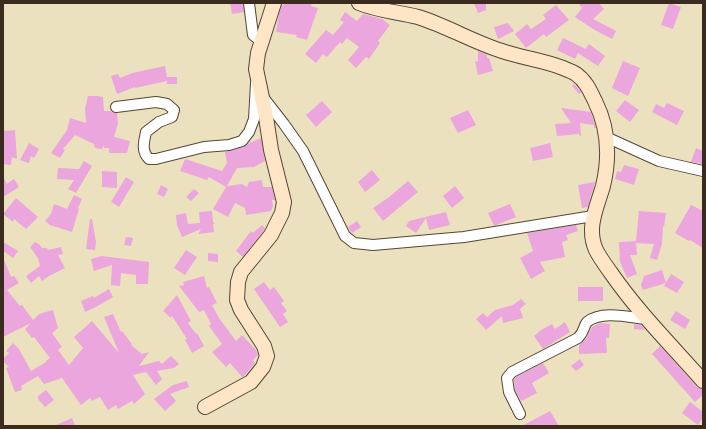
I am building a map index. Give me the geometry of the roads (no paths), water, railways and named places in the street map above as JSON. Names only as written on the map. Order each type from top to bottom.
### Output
[{"type":"street","points":[[249,3],[252,35],[262,42]]},
{"type":"street","points":[[205,407],[251,382],[263,367],[267,356],[264,346],[241,310],[237,300],[238,282],[241,272],[271,235],[282,213],[284,202],[271,150],[256,69],[262,42],[274,3]]},
{"type":"street","points":[[359,3],[418,18],[446,28],[502,52],[549,63],[574,72],[583,79],[600,111],[605,124],[606,137],[606,162],[603,184],[593,216],[592,237],[596,250],[619,284],[646,319],[703,381]]},
{"type":"street","points":[[116,107],[156,102],[168,104],[174,110],[172,117],[159,122],[146,132],[143,145],[144,155],[149,159],[156,159],[204,146],[228,145],[242,142],[249,132],[254,119],[257,75]]},
{"type":"street","points":[[261,95],[303,151],[345,236],[354,243],[373,244],[464,237],[593,216]]},
{"type":"street","points":[[606,137],[659,161],[703,172]]},
{"type":"street","points":[[520,414],[509,392],[507,378],[512,372],[567,342],[578,338],[583,332],[584,326],[597,317],[610,316],[646,319]]}]
